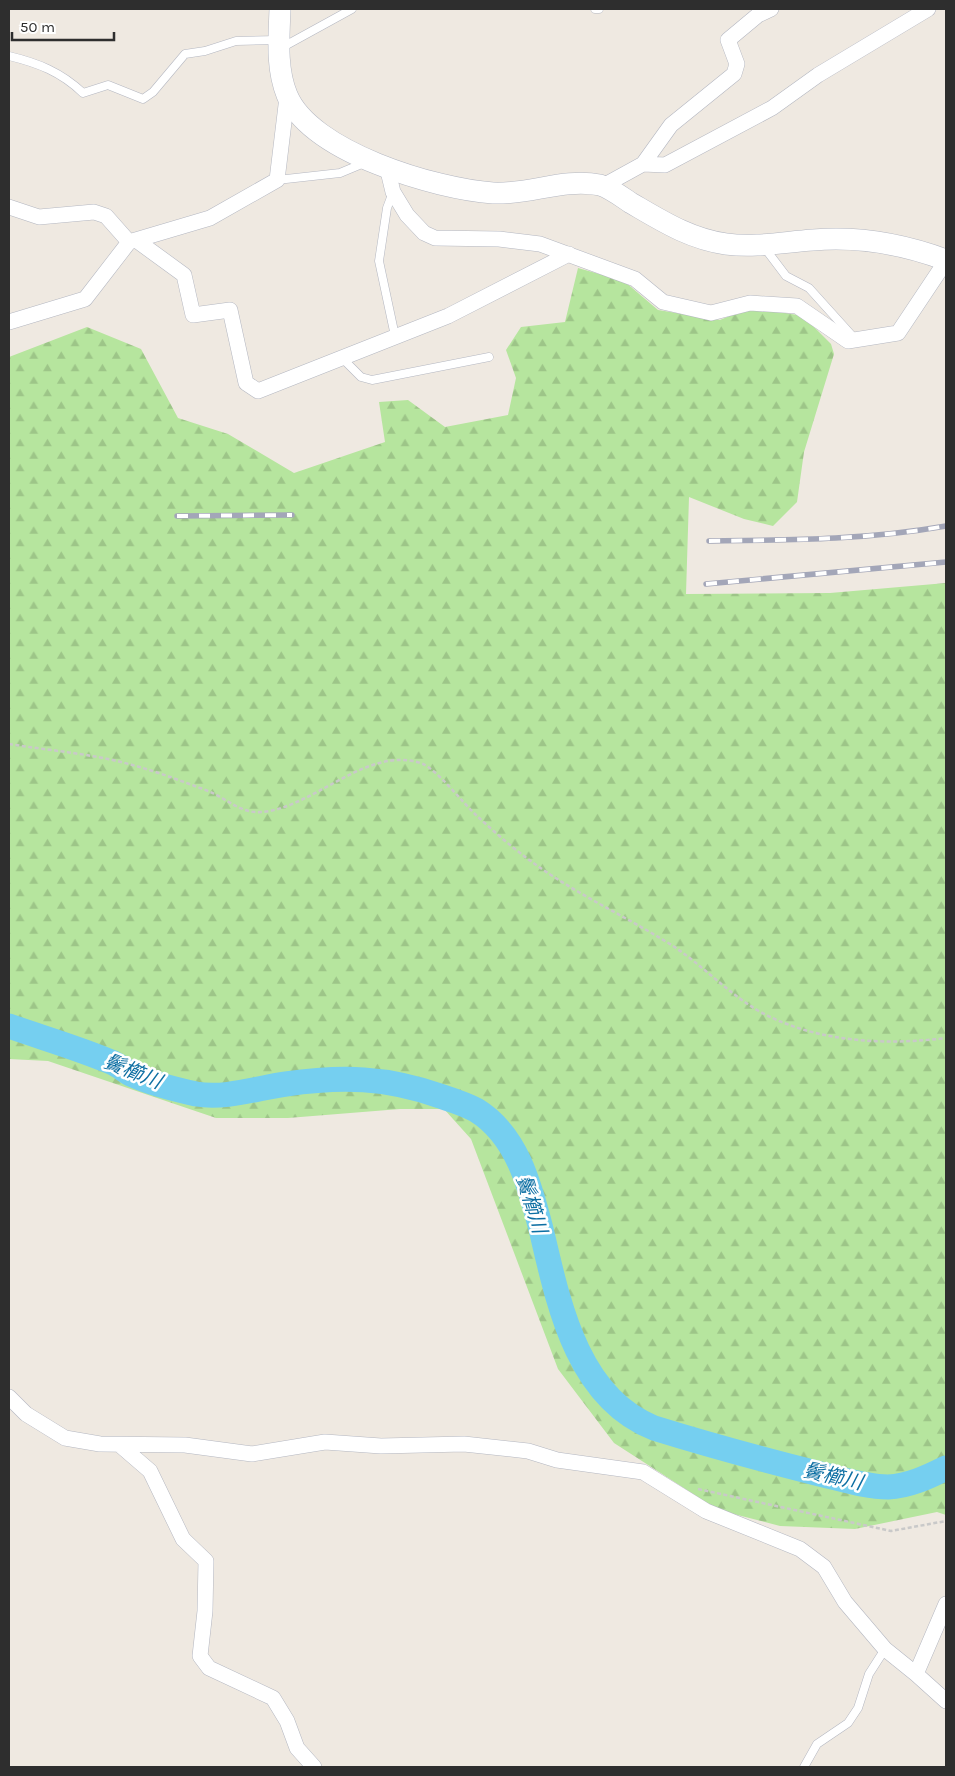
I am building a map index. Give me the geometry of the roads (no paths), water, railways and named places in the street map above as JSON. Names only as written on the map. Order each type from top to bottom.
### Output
[{"type":"street","points":[[280,9],[280,75],[288,97],[299,117],[339,146],[379,164],[456,187],[494,193],[578,183],[602,186],[675,229],[698,238],[726,244],[763,245],[845,238],[911,247],[946,260],[898,333],[848,340],[797,306],[750,303],[711,313],[663,302],[634,279],[540,244],[499,239],[435,238],[424,233],[407,214],[379,164]]},
{"type":"street","points":[[602,186],[643,164],[671,125],[734,74],[737,64],[728,40],[758,15],[771,9]]},
{"type":"street","points":[[643,164],[665,165],[772,108],[818,75],[928,9]]},
{"type":"street","points":[[9,322],[85,299],[132,241],[210,218],[277,180],[288,97]]},
{"type":"street","points":[[9,207],[39,217],[94,212],[106,216],[132,241],[184,274],[193,315],[230,310],[246,383],[258,391],[340,357],[448,316],[569,254]]},
{"type":"street","points":[[9,1397],[26,1414],[65,1438],[100,1444],[121,1446],[185,1445],[252,1454],[324,1442],[381,1446],[464,1444],[528,1451],[557,1460],[642,1472],[706,1511],[800,1549],[824,1567],[845,1602],[885,1649],[946,1701]]},
{"type":"street","points":[[121,1446],[150,1471],[183,1539],[206,1561],[205,1611],[200,1656],[209,1668],[273,1698],[287,1721],[297,1748],[308,1765]]},
{"type":"street","points":[[916,1674],[946,1604]]},
{"type":"lane","points":[[9,56],[42,64],[70,80],[83,93],[108,85],[143,99],[153,92],[184,54],[205,51],[236,41],[279,44],[352,9]]},
{"type":"lane","points":[[277,180],[340,173],[379,164]]},
{"type":"lane","points":[[393,192],[387,208],[379,261],[395,336]]},
{"type":"lane","points":[[763,245],[786,276],[809,288],[855,340]]},
{"type":"lane","points":[[340,357],[361,377],[372,380],[490,357]]},
{"type":"lane","points":[[804,1767],[817,1744],[848,1723],[858,1708],[868,1674],[885,1649]]},
{"type":"waterway","name":"鬢櫛川","points":[[9,1026],[99,1057],[147,1081],[196,1094],[230,1094],[306,1081],[345,1079],[401,1085],[472,1108],[490,1121],[512,1147],[532,1196],[555,1286],[575,1344],[588,1370],[606,1394],[627,1414],[654,1428],[778,1463],[871,1486],[888,1487],[903,1485],[925,1478],[946,1468]]},
{"type":"railway","points":[[177,516],[292,515]]},
{"type":"railway","points":[[709,541],[857,537],[946,526]]},
{"type":"railway","points":[[706,584],[946,562]]}]
